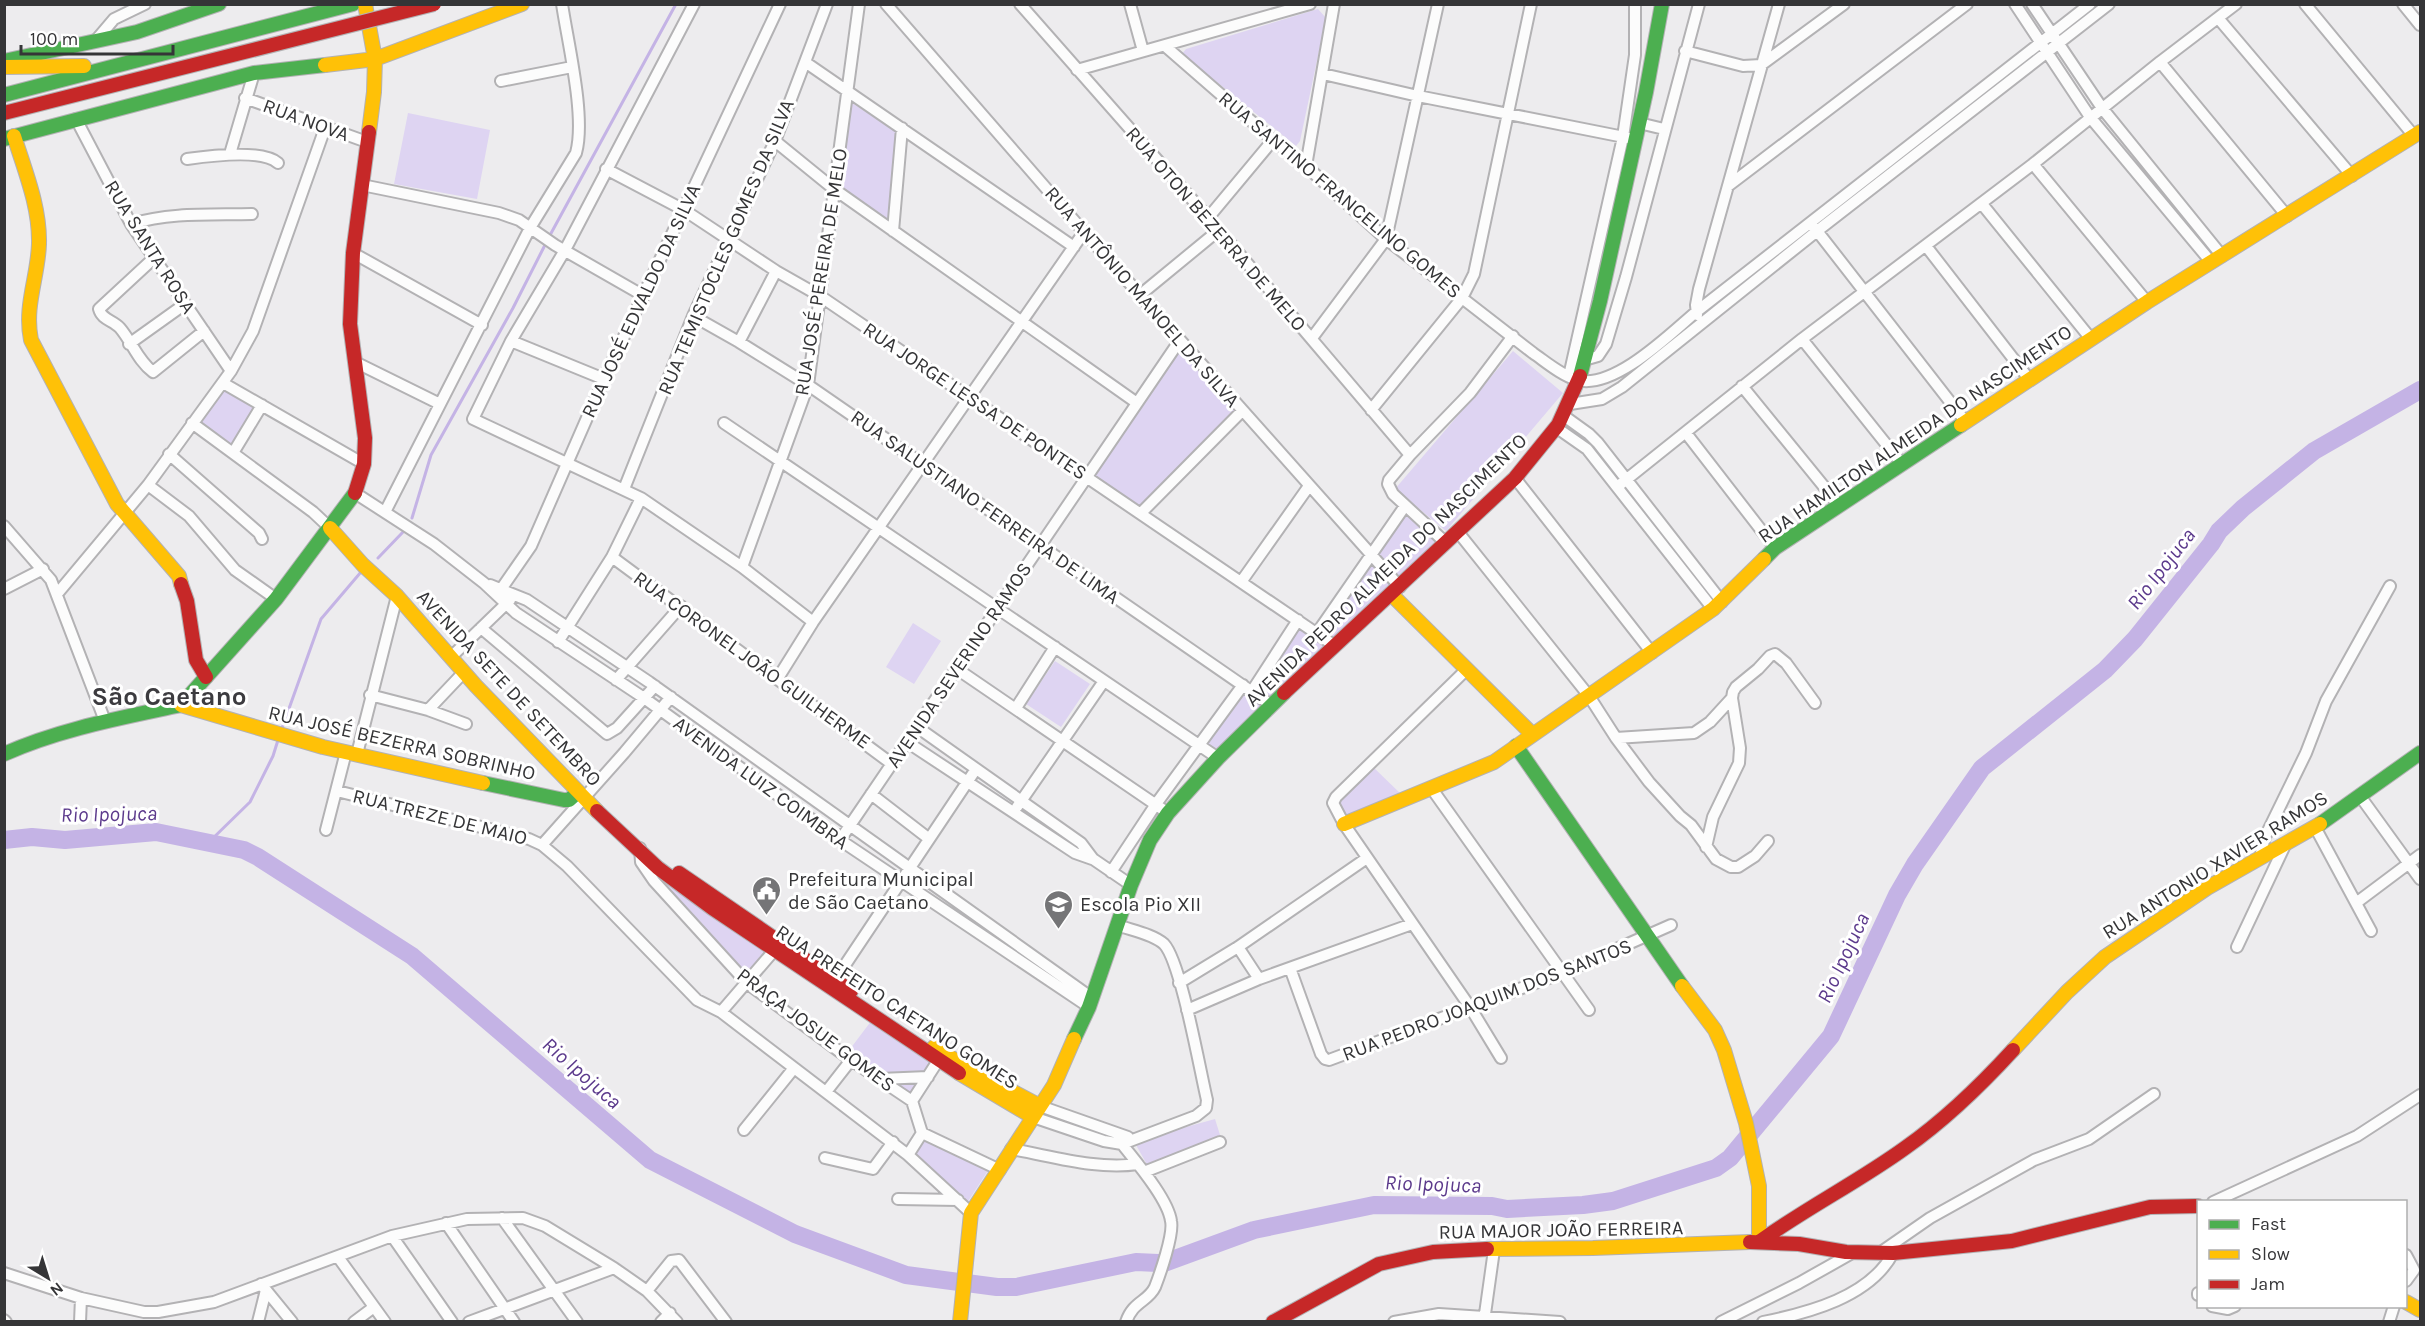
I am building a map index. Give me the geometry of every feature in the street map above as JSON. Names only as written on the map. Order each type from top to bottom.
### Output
[{"type":"main road","points":[[4,61],[137,32],[219,4]]},
{"type":"main road","points":[[4,95],[353,4]]},
{"type":"main road","points":[[4,754],[26,744],[105,721],[181,705],[276,598],[355,493],[364,464],[365,438],[350,324],[353,253],[374,92],[375,59],[365,4]]},
{"type":"main road","points":[[4,113],[434,4]]},
{"type":"main road","points":[[206,677],[195,660],[187,601],[178,576],[110,492],[35,350],[29,333],[26,311],[38,261],[39,230],[9,138],[254,73],[375,59],[522,4]]},
{"type":"main road","name":"AVENIDA PEDRO ALMEIDA DO NASCIMENTO","points":[[971,1213],[1064,1064],[1090,1003],[1131,885],[1150,840],[1168,813],[1271,705],[1515,478],[1564,416],[1574,379],[1584,360],[1629,138],[1639,123],[1654,55],[1662,4]]},
{"type":"main road","points":[[4,67],[72,67],[143,53],[195,46]]},
{"type":"main road","name":"RUA HAMILTON ALMEIDA DO NASCIMENTO","points":[[1344,824],[1494,762],[1718,605],[1775,548],[2147,302],[2417,134]]},
{"type":"main road","name":"AVENIDA SETE DE SETEMBRO","points":[[330,528],[363,565],[397,596],[450,657],[581,796],[640,847]]},
{"type":"main road","points":[[1396,591],[1466,670],[1532,734]]},
{"type":"main road","name":"RUA JOSÉ BEZERRA SOBRINHO","points":[[181,705],[223,720],[351,753],[564,800],[581,796]]},
{"type":"main road","points":[[1516,746],[1667,965],[1715,1030],[1724,1050],[1746,1123],[1759,1186],[1759,1242]]},
{"type":"main road","name":"RUA ANTONIO XAVIER RAMOS","points":[[1759,1242],[1791,1219],[1904,1149],[1964,1101],[2067,992],[2105,957],[2206,888],[2315,826],[2421,753]]},
{"type":"main road","name":"RUA PREFEITO CAETANO GOMES","points":[[640,847],[687,885],[941,1057],[1036,1111]]},
{"type":"main road","name":"RUA MAJOR JOÃO FERREIRA","points":[[1273,1322],[1379,1264],[1433,1251],[1759,1242],[1799,1244],[1854,1252],[1887,1252],[2012,1241],[2150,1207],[2197,1206]]},
{"type":"main road","points":[[960,1322],[965,1254],[971,1213]]},
{"type":"main road","points":[[1791,1219],[1799,1244]]},
{"type":"main road","points":[[2407,1303],[2421,1310]]},
{"type":"street","points":[[97,39],[114,19],[145,4]]},
{"type":"street","points":[[385,512],[482,325],[576,153],[580,139],[562,4]]},
{"type":"street","points":[[694,4],[606,169],[560,248],[473,419],[641,498],[742,567],[813,622]]},
{"type":"street","name":"RUA JOSÉ EDVALDO DA SILVA","points":[[500,592],[531,546],[604,379],[780,4]]},
{"type":"street","name":"RUA TEMISTOCLES GOMES DA SILVA","points":[[624,489],[693,316],[775,141],[827,4]]},
{"type":"street","name":"RUA JOSÉ PEREIRA DE MELO","points":[[742,567],[808,385],[859,4]]},
{"type":"street","name":"RUA ANTÔNIO MANOEL DA SILVA","points":[[886,4],[1084,232],[1370,554],[1396,591]]},
{"type":"street","name":"RUA OTON BEZERRA DE MELO","points":[[1020,4],[1219,230],[1410,455]]},
{"type":"street","points":[[1130,4],[1143,51]]},
{"type":"street","points":[[1077,70],[1310,4]]},
{"type":"street","points":[[1306,166],[1334,4]]},
{"type":"street","points":[[1312,338],[1386,239],[1438,4]]},
{"type":"street","points":[[1371,410],[1462,298],[1474,274],[1531,4]]},
{"type":"street","points":[[1635,4],[1635,55],[1629,138],[1574,379],[1605,377],[1642,358],[1696,312],[1813,227],[2043,48],[2090,4]]},
{"type":"street","points":[[1584,360],[1598,356],[1606,344],[1699,4]]},
{"type":"street","points":[[1701,324],[1696,312],[1699,289],[1779,4]]},
{"type":"street","points":[[1685,51],[1743,66],[1761,65],[1844,4]]},
{"type":"street","points":[[1728,186],[1967,4]]},
{"type":"street","points":[[2015,4],[2090,117],[2216,259]]},
{"type":"street","points":[[2032,4],[2102,108],[2216,259]]},
{"type":"street","points":[[2054,39],[2109,4]]},
{"type":"street","points":[[1617,487],[1802,339],[1982,204],[2236,4]]},
{"type":"street","points":[[2306,4],[2417,134]]},
{"type":"street","points":[[2403,4],[2421,25]]},
{"type":"street","points":[[2218,18],[2352,176]]},
{"type":"street","name":"RUA SANTINO FRANCELINO GOMES","points":[[1165,46],[1306,166],[1386,239],[1533,353],[1574,379]]},
{"type":"street","points":[[805,62],[1074,247]]},
{"type":"street","points":[[2160,62],[2287,216]]},
{"type":"street","points":[[501,81],[572,67]]},
{"type":"street","points":[[230,154],[254,73]]},
{"type":"street","points":[[1323,74],[1418,96],[1629,138]]},
{"type":"street","name":"RUA NOVA","points":[[245,98],[368,142]]},
{"type":"street","name":"RUA SANTA ROSA","points":[[76,119],[131,224],[231,371]]},
{"type":"street","points":[[1639,123],[1664,129]]},
{"type":"street","points":[[57,594],[148,485],[231,371],[253,331],[325,128]]},
{"type":"street","points":[[892,231],[902,128]]},
{"type":"street","points":[[1208,218],[1273,140]]},
{"type":"street","points":[[775,141],[834,189],[892,231],[1137,403]]},
{"type":"street","points":[[187,159],[230,154],[271,159],[278,163]]},
{"type":"street","points":[[2033,164],[2147,302]]},
{"type":"street","name":"RUA JORGE LESSA DE PONTES","points":[[606,169],[684,210],[727,240],[820,296],[1335,646]]},
{"type":"street","points":[[362,185],[499,213],[519,220],[560,248],[644,296]]},
{"type":"street","points":[[1982,204],[2091,339]]},
{"type":"street","points":[[131,224],[153,217],[172,215],[252,214]]},
{"type":"street","points":[[1813,227],[1965,421]]},
{"type":"street","points":[[1564,416],[1622,387],[1701,324],[1813,227]]},
{"type":"street","points":[[1140,295],[1219,230]]},
{"type":"street","points":[[778,678],[813,622],[1084,232]]},
{"type":"street","points":[[1926,246],[2029,379]]},
{"type":"street","points":[[353,253],[482,325]]},
{"type":"street","points":[[154,258],[99,309],[101,315],[120,328],[129,344],[153,372],[204,331]]},
{"type":"street","points":[[739,342],[777,271]]},
{"type":"street","points":[[129,344],[185,304]]},
{"type":"street","name":"RUA SALUSTIANO FERREIRA DE LIMA","points":[[693,316],[808,385],[1271,705]]},
{"type":"street","points":[[1446,543],[1405,506],[1388,484],[1392,475],[1410,455],[1470,393],[1513,336]]},
{"type":"street","points":[[1802,339],[1902,464]]},
{"type":"street","name":"AVENIDA SEVERINO RAMOS","points":[[840,840],[1180,340]]},
{"type":"street","points":[[511,341],[604,379]]},
{"type":"street","points":[[356,362],[440,404]]},
{"type":"street","points":[[223,383],[364,464]]},
{"type":"street","points":[[1742,386],[1839,505]]},
{"type":"street","points":[[233,453],[262,405]]},
{"type":"street","points":[[1141,513],[1242,411]]},
{"type":"street","points":[[1564,416],[1589,434],[1627,480],[1718,605]]},
{"type":"street","points":[[1564,416],[1617,487],[1718,605]]},
{"type":"street","points":[[192,423],[313,512],[330,528]]},
{"type":"street","points":[[724,423],[1218,758]]},
{"type":"street","points":[[1686,433],[1775,548]]},
{"type":"street","points":[[169,454],[259,533],[262,539]]},
{"type":"street","points":[[1515,478],[1652,653]]},
{"type":"street","points":[[148,485],[189,516],[235,570],[276,598]]},
{"type":"street","points":[[1241,582],[1309,486]]},
{"type":"street","name":"AVENIDA LUIZ COIMBRA","points":[[355,493],[434,544],[484,583],[511,600],[516,613],[644,698],[840,840],[1011,957],[1090,1003]]},
{"type":"street","points":[[558,642],[612,557],[641,498]]},
{"type":"street","points":[[1317,633],[1405,506]]},
{"type":"street","points":[[4,526],[43,569],[57,594],[67,626],[105,721]]},
{"type":"street","points":[[1458,532],[1589,696],[1616,738],[1662,797],[1691,825],[1716,859],[1731,867],[1737,867],[1755,856],[1768,841]]},
{"type":"street","name":"RUA CORONEL JOÃO GUILHERME","points":[[612,557],[892,764]]},
{"type":"street","points":[[4,589],[43,569]]},
{"type":"street","points":[[2260,857],[2265,837],[2307,753],[2326,701],[2390,585]]},
{"type":"street","points":[[326,830],[370,695],[397,596]]},
{"type":"street","points":[[450,657],[511,600]]},
{"type":"street","name":"AVENIDA LUIZ COIMBRA","points":[[511,600],[527,600],[671,697],[1018,945],[1090,1003]]},
{"type":"street","points":[[616,680],[681,606]]},
{"type":"street","points":[[1112,872],[1156,804],[1298,620]]},
{"type":"street","points":[[481,628],[602,732],[611,733],[655,686]]},
{"type":"street","points":[[1016,708],[1056,647]]},
{"type":"street","points":[[1616,738],[1694,733],[1710,722],[1732,698],[1736,687],[1775,654],[1786,663],[1815,703]]},
{"type":"street","points":[[957,669],[1168,813]]},
{"type":"street","points":[[1466,670],[1336,797],[1333,803],[1344,824],[1470,1008],[1501,1058]]},
{"type":"street","points":[[428,710],[464,672]]},
{"type":"street","points":[[1013,812],[1104,681]]},
{"type":"street","points":[[370,695],[428,710],[466,724]]},
{"type":"street","points":[[671,697],[581,796],[542,845],[567,866],[697,1000],[721,1012],[893,1142],[971,1213]]},
{"type":"street","points":[[1706,847],[1713,817],[1739,763],[1738,727],[1732,698]]},
{"type":"street","points":[[917,727],[1081,843],[1093,859]]},
{"type":"street","points":[[907,742],[968,780],[1075,853],[1093,859],[1131,885]]},
{"type":"street","points":[[832,984],[976,769]]},
{"type":"street","points":[[1432,789],[1589,1010]]},
{"type":"street","name":"RUA TREZE DE MAIO","points":[[337,791],[529,839],[542,845]]},
{"type":"street","points":[[871,794],[928,838]]},
{"type":"street","points":[[2360,796],[2421,879]]},
{"type":"street","points":[[2315,826],[2371,931]]},
{"type":"street","points":[[2237,947],[2286,843]]},
{"type":"street","name":"PRAÇA JOSUE GOMES","points":[[640,847],[645,870],[747,983],[851,1060],[912,1101]]},
{"type":"street","points":[[2356,903],[2421,855]]},
{"type":"street","points":[[1179,983],[1238,946],[1367,858]]},
{"type":"street","points":[[670,900],[687,885]]},
{"type":"street","points":[[1117,925],[1162,942],[1170,953],[1187,1010],[1259,979],[1412,924]]},
{"type":"street","name":"RUA PEDRO JOAQUIM DOS SANTOS","points":[[1290,968],[1322,1054],[1325,1059],[1329,1060],[1563,973],[1671,925]]},
{"type":"street","points":[[1011,957],[1018,945]]},
{"type":"street","points":[[1238,946],[1259,979]]},
{"type":"street","points":[[721,1012],[777,947]]},
{"type":"street","name":"RUA PREFEITO CAETANO GOMES","points":[[1036,1111],[1122,1140],[1196,1116],[1206,1108],[1207,1100],[1187,1010]]},
{"type":"street","points":[[941,1057],[912,1101],[922,1133],[999,1170]]},
{"type":"street","points":[[826,1092],[851,1060]]},
{"type":"street","points":[[744,1130],[794,1068]]},
{"type":"street","points":[[880,1079],[928,1077]]},
{"type":"street","points":[[1763,1322],[1820,1309],[1879,1275],[1887,1252],[1930,1218],[2034,1160],[2089,1139],[2154,1094]]},
{"type":"street","points":[[2220,1200],[2235,1196],[2356,1136],[2417,1097]]},
{"type":"street","points":[[908,1155],[922,1133]]},
{"type":"street","points":[[1122,1140],[1167,1208],[1172,1221],[1171,1236],[1155,1287],[1149,1296],[1135,1305],[1126,1322]]},
{"type":"street","points":[[825,1158],[873,1169],[893,1142]]},
{"type":"street","points":[[1011,1149],[1089,1164],[1141,1168],[1220,1142]]},
{"type":"street","points":[[898,1199],[958,1200]]},
{"type":"street","points":[[502,1218],[577,1322]]},
{"type":"street","points":[[4,1273],[81,1298],[151,1315],[214,1302],[263,1287],[392,1236],[467,1219],[523,1218],[536,1221],[614,1268],[647,1291],[673,1317],[661,1322]]},
{"type":"street","points":[[446,1223],[514,1322]]},
{"type":"street","points":[[392,1236],[452,1322]]},
{"type":"street","points":[[1484,1319],[1494,1250]]},
{"type":"street","points":[[1721,1322],[1799,1284],[1854,1252]]},
{"type":"street","points":[[338,1257],[385,1322]]},
{"type":"street","points":[[2407,1257],[2414,1270],[2407,1280]]},
{"type":"street","points":[[647,1291],[664,1268],[675,1260],[684,1265],[726,1322]]},
{"type":"street","points":[[469,1322],[504,1307],[614,1268]]},
{"type":"street","points":[[258,1322],[263,1287]]},
{"type":"street","points":[[263,1287],[291,1322]]},
{"type":"street","points":[[80,1322],[81,1298]]},
{"type":"street","points":[[354,1322],[374,1307]]},
{"type":"street","points":[[1394,1322],[1439,1314],[1484,1319],[1560,1322]]},
{"type":"shaded area","points":[[1318,9],[1326,18],[1300,141],[1296,146],[1182,54],[1186,49]]},
{"type":"shaded area","points":[[852,103],[897,132],[888,221],[840,188]]},
{"type":"shaded area","points":[[408,113],[490,130],[477,199],[394,184]]},
{"type":"shaded area","points":[[1180,340],[1242,411],[1141,513],[1087,476]]},
{"type":"shaded area","points":[[1513,351],[1563,393],[1446,531],[1395,489]]},
{"type":"shaded area","points":[[223,386],[257,406],[232,450],[195,422]]},
{"type":"shaded area","points":[[1405,506],[1446,543],[1219,762],[1198,747],[1241,685],[1249,691],[1300,622],[1315,632]]},
{"type":"shaded area","points":[[913,623],[941,641],[914,684],[886,667]]},
{"type":"shaded area","points":[[1055,661],[1090,684],[1061,727],[1026,704]]},
{"type":"shaded area","points":[[1370,764],[1404,797],[1340,820],[1330,807]]},
{"type":"shaded area","points":[[658,867],[771,952],[746,985],[649,877]]},
{"type":"shaded area","points":[[872,1020],[934,1060],[911,1096],[847,1053]]},
{"type":"shaded area","points":[[1215,1119],[1220,1135],[1149,1168],[1136,1145],[1168,1132]]},
{"type":"shaded area","points":[[926,1139],[989,1169],[967,1203],[915,1155]]},
{"type":"waterway","points":[[549,237],[676,4]]},
{"type":"waterway","points":[[412,518],[431,455],[513,308],[546,243]]},
{"type":"waterway","name":"Rio Ipojuca","points":[[1164,1263],[1254,1230],[1374,1205],[1492,1206],[1507,1209],[1583,1205],[1613,1201],[1716,1168],[1730,1158],[1831,1036],[1897,895],[1915,864],[1982,768],[2105,670],[2135,639],[2219,531],[2243,508],[2314,451],[2420,390]]},
{"type":"waterway","points":[[378,558],[403,532]]},
{"type":"waterway","points":[[281,731],[321,619],[361,572]]},
{"type":"waterway","points":[[208,843],[250,802],[273,756],[278,740]]},
{"type":"waterway","name":"Rio Ipojuca","points":[[4,840],[32,837],[65,840],[156,832],[244,850],[412,956],[650,1160],[795,1234],[906,1275],[997,1287],[1016,1287],[1136,1262],[1158,1263]]},
{"type":"traffic: fast","points":[[4,61],[137,32],[219,4]]},
{"type":"traffic: fast","points":[[4,95],[353,4]]},
{"type":"traffic: fast","points":[[1580,376],[1600,301],[1646,92],[1662,4]]},
{"type":"traffic: fast","points":[[4,139],[254,73],[325,65]]},
{"type":"traffic: fast","points":[[1764,559],[1775,548],[1961,425]]},
{"type":"traffic: fast","points":[[181,705],[276,599],[355,493]]},
{"type":"traffic: fast","points":[[1074,1039],[1089,1007],[1131,885],[1150,840],[1168,813],[1218,758],[1284,693]]},
{"type":"traffic: fast","points":[[4,754],[69,731],[181,705]]},
{"type":"traffic: fast","points":[[1516,746],[1682,986]]},
{"type":"traffic: fast","points":[[2320,824],[2420,753]]},
{"type":"traffic: fast","points":[[483,783],[564,800],[569,800],[578,792]]},
{"type":"traffic: slow","points":[[365,4],[375,59],[369,132]]},
{"type":"traffic: slow","points":[[325,65],[375,59],[522,4]]},
{"type":"traffic: slow","points":[[4,67],[84,66]]},
{"type":"traffic: slow","points":[[1961,425],[2147,302],[2420,132]]},
{"type":"traffic: slow","points":[[14,136],[31,189],[39,230],[38,256],[29,315],[31,340],[117,504],[179,576],[181,584]]},
{"type":"traffic: slow","points":[[330,528],[363,565],[397,596],[476,686],[597,811]]},
{"type":"traffic: slow","points":[[1344,824],[1494,762],[1713,609],[1764,559]]},
{"type":"traffic: slow","points":[[1392,595],[1532,734]]},
{"type":"traffic: slow","points":[[181,705],[323,747],[483,783]]},
{"type":"traffic: slow","points":[[2013,1050],[2067,992],[2105,957],[2207,888],[2320,824]]},
{"type":"traffic: slow","points":[[1682,986],[1715,1030],[1724,1050],[1746,1123],[1759,1186],[1759,1242]]},
{"type":"traffic: slow","points":[[960,1322],[971,1213],[1054,1085],[1074,1039]]},
{"type":"traffic: slow","points":[[934,1047],[968,1068],[1040,1106]]},
{"type":"traffic: slow","points":[[959,1073],[1033,1117]]},
{"type":"traffic: slow","points":[[1487,1249],[1593,1248],[1750,1242]]},
{"type":"traffic: slow","points":[[2407,1303],[2420,1310]]},
{"type":"traffic: jam","points":[[4,113],[434,4]]},
{"type":"traffic: jam","points":[[355,493],[364,464],[365,438],[350,324],[353,253],[369,132]]},
{"type":"traffic: jam","points":[[1284,693],[1515,478],[1558,425],[1580,376]]},
{"type":"traffic: jam","points":[[181,584],[187,601],[196,660],[206,677]]},
{"type":"traffic: jam","points":[[597,811],[658,868],[712,908],[959,1073]]},
{"type":"traffic: jam","points":[[679,873],[851,991]]},
{"type":"traffic: jam","points":[[1759,1242],[1920,1137],[1962,1102],[2013,1050]]},
{"type":"traffic: jam","points":[[1750,1242],[1799,1244],[1846,1252],[1893,1253],[2012,1241],[2150,1207],[2197,1206]]},
{"type":"traffic: jam","points":[[1273,1322],[1379,1264],[1433,1252],[1487,1249]]},
{"type":"place","name":"Prefeitura Municipal de São Caetano","points":[[767,916]]},
{"type":"place","name":"Escola Pio XII","points":[[1059,930]]},
{"type":"district","name":"São Caetano","points":[[169,696]]}]
